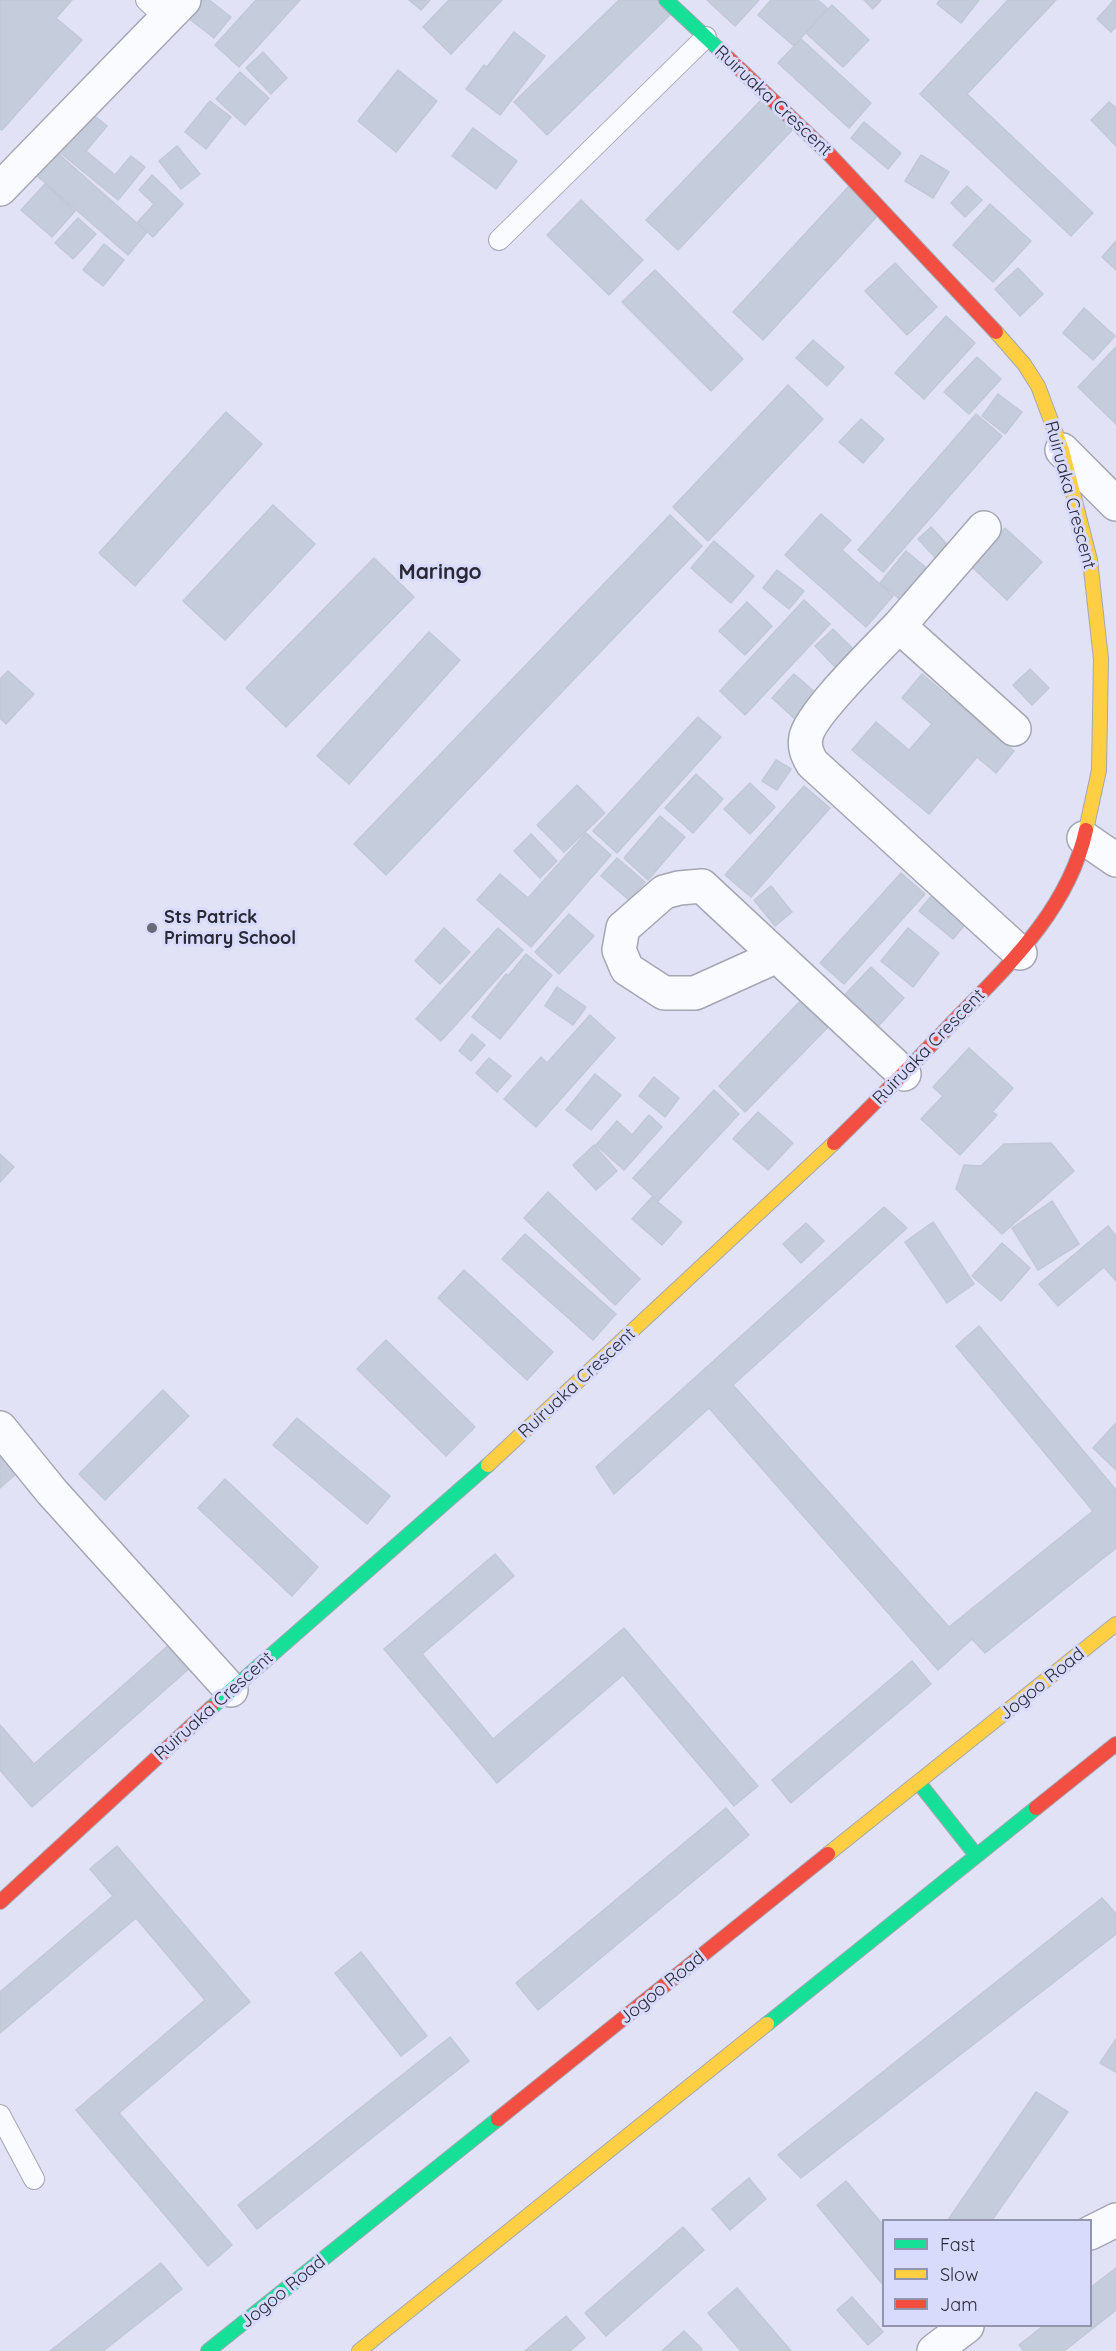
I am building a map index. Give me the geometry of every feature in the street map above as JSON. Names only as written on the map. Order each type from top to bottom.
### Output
[{"type":"street","name":"Ruiruaka Crescent","points":[[0,1902],[231,1690],[521,1436],[806,1171],[904,1074],[1020,953],[1064,892],[1084,838],[1108,715],[1090,560],[1062,450],[1038,386],[1024,364],[1007,344],[828,153],[666,0]]},
{"type":"street","points":[[0,189],[165,6]]},
{"type":"street","points":[[1062,450],[1116,504]]},
{"type":"street","points":[[984,528],[899,626],[820,711],[806,735],[806,752],[812,763],[1020,953]]},
{"type":"street","points":[[899,626],[1014,729]]},
{"type":"street","points":[[1084,838],[1116,860]]},
{"type":"street","points":[[777,956],[904,1074]]},
{"type":"street","points":[[0,1428],[52,1492],[231,1690]]},
{"type":"street","name":"Jogoo Road","points":[[208,2351],[1116,1624]]},
{"type":"street","points":[[359,2351],[1116,1744]]},
{"type":"street","points":[[919,1783],[976,1855]]},
{"type":"street","points":[[1092,2232],[1116,2220]]},
{"type":"street","points":[[934,2351],[964,2327]]},
{"type":"lane","points":[[499,240],[706,37]]},
{"type":"lane","points":[[0,2115],[34,2179]]},
{"type":"building","points":[[0,0],[72,0],[56,18],[82,40],[2,130],[0,129]]},
{"type":"building","points":[[193,0],[209,0],[231,17],[214,38],[183,14]]},
{"type":"building","points":[[256,0],[300,0],[239,67],[215,45]]},
{"type":"building","points":[[409,0],[430,0],[421,10]]},
{"type":"building","points":[[449,0],[502,0],[451,54],[423,27]]},
{"type":"building","points":[[619,0],[658,0],[671,14],[547,135],[514,102]]},
{"type":"building","points":[[707,0],[759,0],[735,26]]},
{"type":"building","points":[[771,0],[818,0],[827,8],[794,46],[758,15]]},
{"type":"building","points":[[864,0],[881,0],[873,9]]},
{"type":"building","points":[[940,0],[979,0],[961,23],[937,4]]},
{"type":"building","points":[[1008,0],[1056,0],[967,94],[1093,213],[1071,236],[920,94]]},
{"type":"building","points":[[1116,0],[1116,26],[1111,32],[1097,19]]},
{"type":"building","points":[[832,5],[869,40],[843,67],[806,33]]},
{"type":"building","points":[[514,32],[545,56],[500,115],[466,89],[484,65],[487,67]]},
{"type":"building","points":[[801,39],[871,103],[849,128],[778,63]]},
{"type":"building","points":[[263,52],[287,78],[271,94],[246,68]]},
{"type":"building","points":[[398,70],[437,101],[396,152],[358,121]]},
{"type":"building","points":[[240,72],[269,98],[245,125],[216,99]]},
{"type":"building","points":[[764,97],[795,127],[678,250],[646,220]]},
{"type":"building","points":[[210,101],[231,117],[206,149],[185,132]]},
{"type":"building","points":[[1109,102],[1116,108],[1116,146],[1091,120]]},
{"type":"building","points":[[90,112],[107,126],[86,151],[115,175],[131,156],[145,167],[118,200],[58,151]]},
{"type":"building","points":[[864,122],[901,153],[888,169],[851,138]]},
{"type":"building","points":[[473,128],[517,161],[496,189],[452,156]]},
{"type":"building","points":[[177,146],[200,174],[181,189],[159,161]]},
{"type":"building","points":[[54,150],[147,232],[128,255],[34,173]]},
{"type":"building","points":[[921,155],[949,172],[933,198],[905,181]]},
{"type":"building","points":[[152,175],[183,204],[153,237],[137,223],[154,204],[139,190]]},
{"type":"building","points":[[45,184],[75,211],[52,237],[21,210]]},
{"type":"building","points":[[850,185],[880,213],[763,340],[733,312]]},
{"type":"building","points":[[967,186],[982,200],[965,217],[951,203]]},
{"type":"building","points":[[581,200],[643,260],[609,295],[547,235]]},
{"type":"building","points":[[990,204],[1031,241],[993,282],[953,245]]},
{"type":"building","points":[[78,218],[96,234],[73,259],[55,243]]},
{"type":"building","points":[[1116,241],[1116,270],[1102,257]]},
{"type":"building","points":[[104,244],[124,260],[103,286],[83,270]]},
{"type":"building","points":[[895,263],[937,307],[907,335],[865,291]]},
{"type":"building","points":[[1018,268],[1043,294],[1020,316],[995,289]]},
{"type":"building","points":[[655,270],[743,359],[711,391],[622,302]]},
{"type":"building","points":[[1084,308],[1115,336],[1093,360],[1063,333]]},
{"type":"building","points":[[946,316],[975,343],[924,399],[895,373]]},
{"type":"building","points":[[813,340],[844,367],[827,386],[796,358]]},
{"type":"building","points":[[1116,347],[1116,424],[1078,387]]},
{"type":"building","points":[[977,357],[1001,379],[969,414],[944,392]]},
{"type":"building","points":[[788,385],[823,419],[708,541],[673,507]]},
{"type":"building","points":[[998,394],[1022,412],[1005,434],[982,416]]},
{"type":"building","points":[[226,412],[262,444],[135,586],[99,553]]},
{"type":"building","points":[[976,414],[1002,436],[883,572],[858,550]]},
{"type":"building","points":[[861,419],[884,439],[863,463],[839,442]]},
{"type":"building","points":[[273,505],[315,544],[225,640],[183,601]]},
{"type":"building","points":[[821,514],[851,540],[842,550],[893,596],[866,627],[785,555]]},
{"type":"building","points":[[670,515],[702,546],[386,875],[354,844]]},
{"type":"building","points":[[931,527],[956,554],[943,566],[918,539]]},
{"type":"building","points":[[1005,528],[1042,562],[1007,600],[970,565]]},
{"type":"building","points":[[714,541],[754,576],[731,603],[691,568]]},
{"type":"building","points":[[906,551],[934,574],[908,606],[880,583]]},
{"type":"building","points":[[374,558],[414,597],[286,727],[246,688]]},
{"type":"building","points":[[777,570],[804,591],[789,609],[763,588]]},
{"type":"building","points":[[804,600],[830,624],[745,715],[720,691]]},
{"type":"building","points":[[747,602],[772,626],[745,655],[719,631]]},
{"type":"building","points":[[833,629],[859,655],[840,672],[815,646]]},
{"type":"building","points":[[429,632],[460,660],[349,784],[317,756]]},
{"type":"building","points":[[1030,669],[1049,688],[1032,705],[1013,685]]},
{"type":"building","points":[[8,671],[34,694],[6,724],[0,718],[0,679]]},
{"type":"building","points":[[794,674],[817,694],[795,719],[772,698]]},
{"type":"building","points":[[922,674],[1014,751],[996,773],[977,757],[929,814],[852,750],[876,722],[909,750],[932,724],[902,698]]},
{"type":"building","points":[[698,717],[721,737],[617,853],[593,831]]},
{"type":"building","points":[[776,760],[791,769],[777,790],[762,781]]},
{"type":"building","points":[[696,774],[723,799],[693,833],[665,808]]},
{"type":"building","points":[[750,783],[775,807],[750,834],[724,809]]},
{"type":"building","points":[[577,785],[605,813],[564,852],[537,825]]},
{"type":"building","points":[[804,786],[830,808],[751,897],[725,875]]},
{"type":"building","points":[[660,816],[685,837],[648,880],[624,858]]},
{"type":"building","points":[[586,833],[611,855],[531,947],[477,900],[500,874],[528,898]]},
{"type":"building","points":[[531,834],[557,861],[540,878],[514,851]]},
{"type":"building","points":[[617,858],[645,882],[629,900],[601,876]]},
{"type":"building","points":[[901,873],[925,894],[844,984],[820,963]]},
{"type":"building","points":[[771,886],[792,912],[775,926],[754,900]]},
{"type":"building","points":[[933,894],[967,922],[953,939],[919,911]]},
{"type":"building","points":[[569,914],[594,936],[559,974],[535,952]]},
{"type":"building","points":[[444,928],[470,952],[440,984],[415,961]]},
{"type":"building","points":[[498,928],[523,950],[441,1041],[416,1019]]},
{"type":"building","points":[[908,928],[939,953],[913,987],[881,961]]},
{"type":"building","points":[[526,954],[552,975],[500,1039],[472,1017],[506,974],[508,976]]},
{"type":"building","points":[[871,967],[904,998],[873,1032],[840,1000]]},
{"type":"building","points":[[557,987],[586,1007],[573,1025],[545,1006]]},
{"type":"building","points":[[805,996],[833,1022],[745,1112],[719,1086]]},
{"type":"building","points":[[590,1015],[615,1038],[536,1127],[504,1099],[541,1057],[547,1063]]},
{"type":"building","points":[[472,1034],[485,1045],[471,1061],[459,1051]]},
{"type":"building","points":[[969,1048],[1013,1088],[992,1112],[997,1115],[960,1155],[921,1119],[943,1096],[933,1087]]},
{"type":"building","points":[[489,1058],[511,1076],[497,1092],[476,1073]]},
{"type":"building","points":[[595,1074],[621,1095],[591,1130],[566,1110]]},
{"type":"building","points":[[654,1077],[679,1098],[665,1117],[639,1096]]},
{"type":"building","points":[[714,1090],[739,1114],[658,1201],[633,1178]]},
{"type":"building","points":[[758,1112],[793,1143],[768,1170],[733,1139]]},
{"type":"building","points":[[649,1115],[662,1127],[624,1170],[596,1145],[617,1121],[632,1135]]},
{"type":"building","points":[[1051,1143],[1074,1171],[1002,1234],[956,1189],[964,1165],[981,1166],[1004,1144]]},
{"type":"building","points":[[594,1145],[617,1171],[596,1190],[573,1165]]},
{"type":"building","points":[[0,1154],[14,1167],[0,1182]]},
{"type":"building","points":[[548,1192],[640,1279],[615,1305],[524,1218]]},
{"type":"building","points":[[652,1197],[682,1222],[662,1245],[632,1219]]},
{"type":"building","points":[[1052,1201],[1079,1244],[1038,1270],[1012,1228]]},
{"type":"building","points":[[884,1207],[907,1228],[733,1385],[949,1627],[1093,1511],[956,1346],[979,1326],[1116,1490],[1116,1548],[985,1653],[972,1639],[938,1670],[709,1408],[614,1494],[596,1467]]},
{"type":"building","points":[[933,1222],[974,1284],[947,1303],[905,1242]]},
{"type":"building","points":[[806,1223],[824,1241],[801,1263],[783,1244]]},
{"type":"building","points":[[1108,1226],[1116,1236],[1116,1281],[1104,1267],[1058,1306],[1039,1284]]},
{"type":"building","points":[[525,1234],[616,1314],[593,1340],[502,1259]]},
{"type":"building","points":[[1002,1243],[1030,1268],[1001,1301],[972,1276]]},
{"type":"building","points":[[464,1270],[553,1352],[527,1380],[438,1298]]},
{"type":"building","points":[[386,1340],[475,1427],[446,1456],[357,1369]]},
{"type":"building","points":[[163,1390],[189,1416],[105,1500],[79,1474]]},
{"type":"building","points":[[297,1418],[390,1496],[367,1524],[273,1445]]},
{"type":"building","points":[[1116,1423],[1116,1470],[1093,1448]]},
{"type":"building","points":[[0,1446],[26,1465],[0,1488]]},
{"type":"building","points":[[225,1479],[318,1567],[292,1596],[198,1508]]},
{"type":"building","points":[[495,1554],[514,1576],[422,1654],[493,1739],[624,1628],[758,1786],[734,1806],[623,1675],[497,1783],[384,1649]]},
{"type":"building","points":[[179,1636],[200,1659],[32,1807],[0,1770],[0,1725],[34,1764]]},
{"type":"building","points":[[912,1661],[931,1684],[791,1803],[772,1780]]},
{"type":"building","points":[[726,1808],[749,1835],[538,2010],[516,1983]]},
{"type":"building","points":[[117,1846],[250,2002],[119,2113],[232,2245],[208,2266],[76,2110],[205,2000],[136,1918],[0,2033],[0,1992],[113,1896],[90,1869]]},
{"type":"building","points":[[1102,1898],[1116,1914],[1116,1934],[801,2178],[778,2155]]},
{"type":"building","points":[[361,1952],[427,2036],[401,2056],[335,1973]]},
{"type":"building","points":[[450,2037],[469,2061],[257,2229],[238,2205]]},
{"type":"building","points":[[1116,2039],[1116,2072],[1100,2063]]},
{"type":"building","points":[[1036,2092],[1068,2112],[993,2219],[949,2219]]},
{"type":"building","points":[[749,2178],[766,2199],[730,2230],[712,2209]]},
{"type":"building","points":[[846,2181],[882,2224],[882,2284],[817,2205]]},
{"type":"building","points":[[683,2227],[704,2250],[606,2336],[585,2313]]},
{"type":"building","points":[[161,2263],[182,2289],[103,2351],[50,2351]]},
{"type":"building","points":[[1116,2268],[1116,2310],[1064,2351],[1024,2351],[1019,2345],[1042,2327],[1092,2327],[1092,2286]]},
{"type":"building","points":[[737,2288],[791,2351],[741,2351],[708,2313]]},
{"type":"building","points":[[852,2297],[883,2332],[868,2345],[837,2310]]},
{"type":"building","points":[[566,2316],[585,2338],[570,2351],[525,2351]]},
{"type":"building","points":[[684,2331],[702,2349],[700,2351],[662,2351]]},
{"type":"traffic: fast","points":[[666,0],[725,55]]},
{"type":"traffic: fast","points":[[211,1708],[488,1465]]},
{"type":"traffic: fast","points":[[919,1783],[976,1855]]},
{"type":"traffic: fast","points":[[767,2024],[1036,1808]]},
{"type":"traffic: fast","points":[[208,2351],[498,2119]]},
{"type":"traffic: slow","points":[[996,332],[1024,364],[1038,386],[1062,450],[1090,560],[1101,659],[1099,770],[1086,830]]},
{"type":"traffic: slow","points":[[488,1465],[834,1143]]},
{"type":"traffic: slow","points":[[828,1854],[1116,1624]]},
{"type":"traffic: slow","points":[[359,2351],[767,2024]]},
{"type":"traffic: jam","points":[[725,55],[828,153],[996,332]]},
{"type":"traffic: jam","points":[[834,1143],[997,977],[1035,933],[1052,910],[1066,885],[1078,858],[1086,830]]},
{"type":"traffic: jam","points":[[0,1902],[211,1708]]},
{"type":"traffic: jam","points":[[1036,1808],[1116,1744]]},
{"type":"traffic: jam","points":[[498,2119],[828,1854]]},
{"type":"place","name":"Sts Patrick Primary School","points":[[152,928]]},
{"type":"district","name":"Maringo","points":[[440,573]]}]
